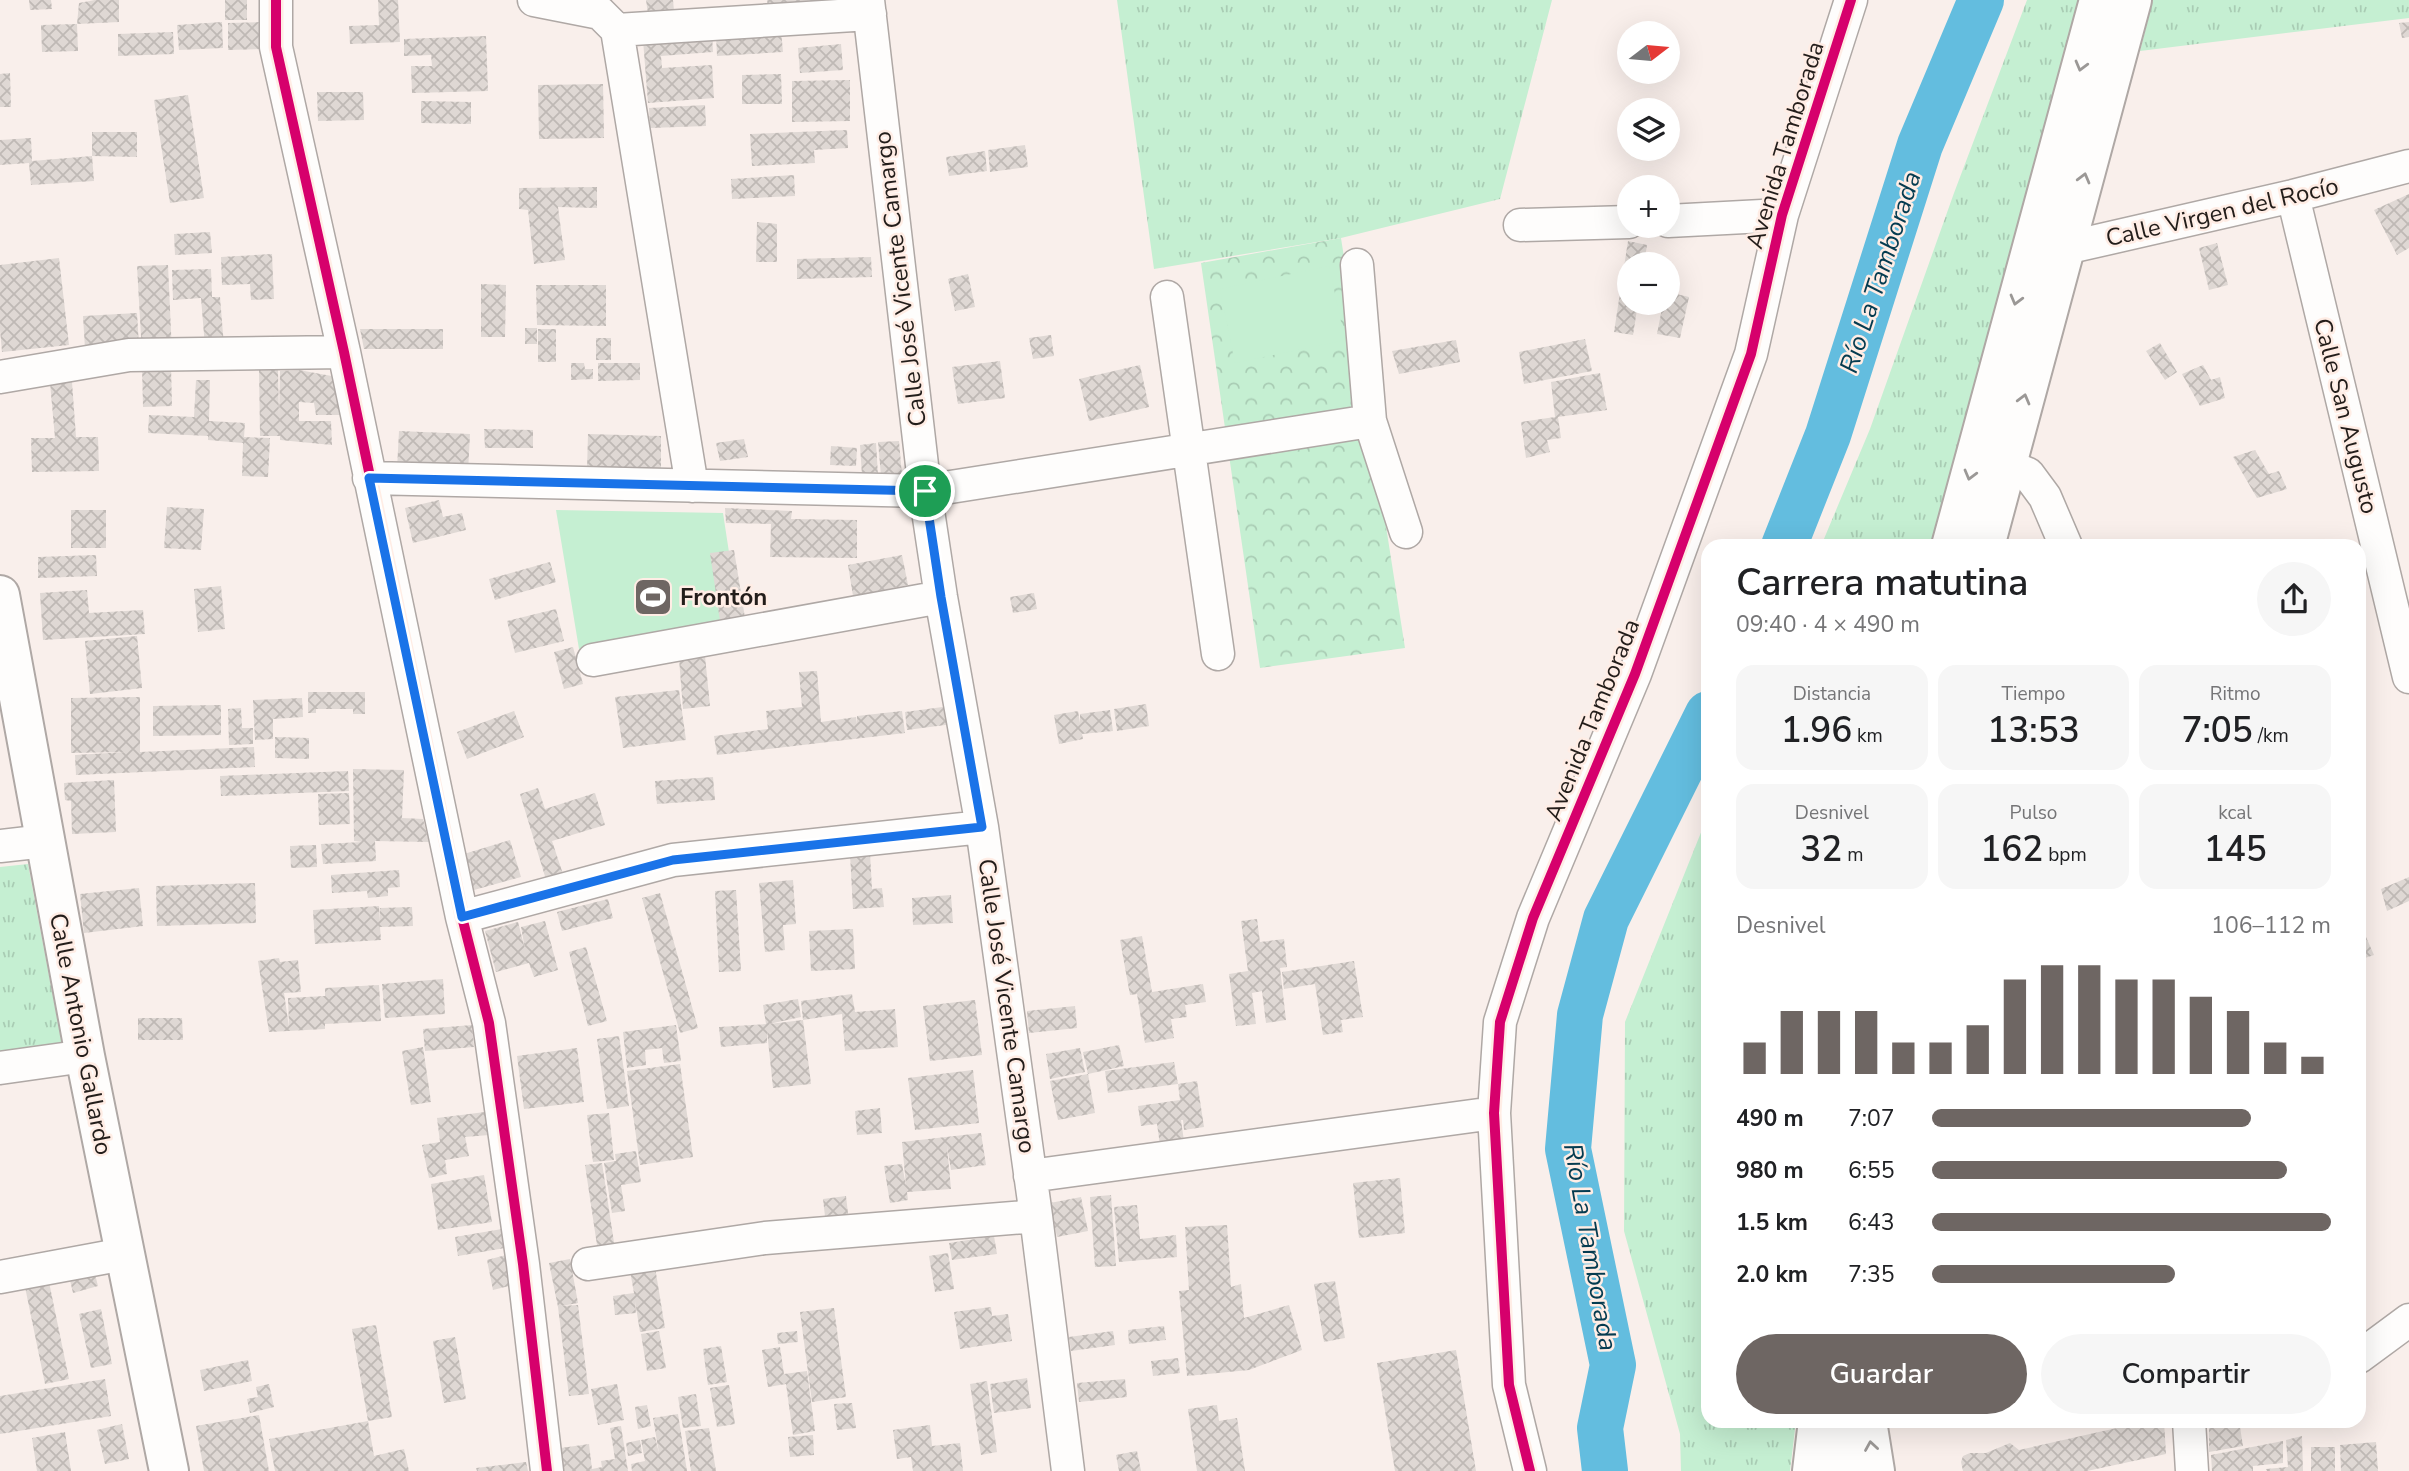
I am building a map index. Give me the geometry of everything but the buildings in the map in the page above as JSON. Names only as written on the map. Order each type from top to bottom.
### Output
[{"type":"main road","points":[[1986,539],[2053,288],[2050,239],[2099,0]]},
{"type":"main road","points":[[1953,539],[2050,239],[2132,0]]},
{"type":"main road","name":"Calle Antonio Gallardo","points":[[0,595],[85,1056],[169,1471]]},
{"type":"main road","points":[[1812,1471],[1817,1428]]},
{"type":"main road","points":[[1836,1428],[1844,1471]]},
{"type":"main road","points":[[1868,1428],[1875,1471]]},
{"type":"street","points":[[276,0],[276,47],[344,352],[462,917],[489,1023],[523,1264],[547,1471]]},
{"type":"street","points":[[534,0],[600,13],[617,30],[691,485]]},
{"type":"street","name":"Avenida Tamborada","points":[[1530,1471],[1509,1385],[1494,1113],[1500,1022],[1533,918],[1635,674],[1751,354],[1783,215],[1851,0]]},
{"type":"street","points":[[617,30],[869,7]]},
{"type":"street","name":"Calle José Vicente Camargo","points":[[869,7],[925,491],[982,827],[1068,1471]]},
{"type":"street","name":"Calle Virgen del Rocío","points":[[2050,239],[2078,245],[2293,197],[2409,166]]},
{"type":"street","name":"Calle San Augusto","points":[[2293,197],[2409,677]]},
{"type":"street","points":[[1680,220],[1783,215]]},
{"type":"street","points":[[1520,225],[1617,222]]},
{"type":"street","points":[[1357,265],[1370,421],[1406,532]]},
{"type":"street","points":[[1167,297],[1218,654]]},
{"type":"street","points":[[0,377],[129,355],[344,352]]},
{"type":"street","points":[[369,478],[925,491],[1370,421]]},
{"type":"street","points":[[2006,465],[2028,474],[2045,496],[2063,539]]},
{"type":"street","points":[[593,660],[941,597]]},
{"type":"street","points":[[462,917],[673,860],[982,827]]},
{"type":"street","points":[[0,846],[45,841]]},
{"type":"street","points":[[0,1068],[85,1056]]},
{"type":"street","points":[[1030,1176],[1494,1113]]},
{"type":"street","points":[[588,1264],[765,1238],[1036,1216]]},
{"type":"street","points":[[0,1277],[124,1254]]},
{"type":"street","points":[[2366,1352],[2409,1320]]},
{"type":"street","points":[[2189,1428],[2192,1471]]},
{"type":"green space","points":[[1117,0],[1552,0],[1500,199],[1341,238],[1154,269]]},
{"type":"green space","points":[[2027,0],[2084,0],[1937,539],[1824,539],[1870,429],[1954,193]]},
{"type":"green space","points":[[2153,0],[2409,0],[2409,18],[2140,51]]},
{"type":"green space","points":[[1341,238],[1405,648],[1260,668],[1201,263]]},
{"type":"green space","points":[[1329,266],[1345,340],[1235,363],[1220,289]]},
{"type":"green space","name":"Frontón","points":[[556,510],[723,513],[741,631],[580,655]]},
{"type":"green space","points":[[1701,832],[1701,1428],[1795,1428],[1790,1471],[1681,1471],[1680,1434],[1624,1231],[1625,1022]]},
{"type":"green space","points":[[28,864],[62,1045],[0,1052],[0,867]]},
{"type":"waterway","name":"Río La Tamborada","points":[[1787,539],[1828,435],[1920,145],[1981,0]]},
{"type":"waterway","name":"Río La Tamborada","points":[[1605,1471],[1600,1428],[1613,1365],[1568,1149],[1580,1015],[1606,919],[1701,728]]},
{"type":"cycle path","points":[[276,0],[276,47],[344,352],[462,917],[489,1023],[523,1264],[547,1471]]},
{"type":"cycle path","points":[[1530,1471],[1509,1385],[1494,1113],[1500,1022],[1533,918],[1635,674],[1751,354],[1782,215],[1851,0]]},
{"type":"place","name":"Frontón","points":[[653,597]]},
{"type":"route","points":[[369,478],[925,491],[982,827],[673,860],[462,917],[369,478]]}]
